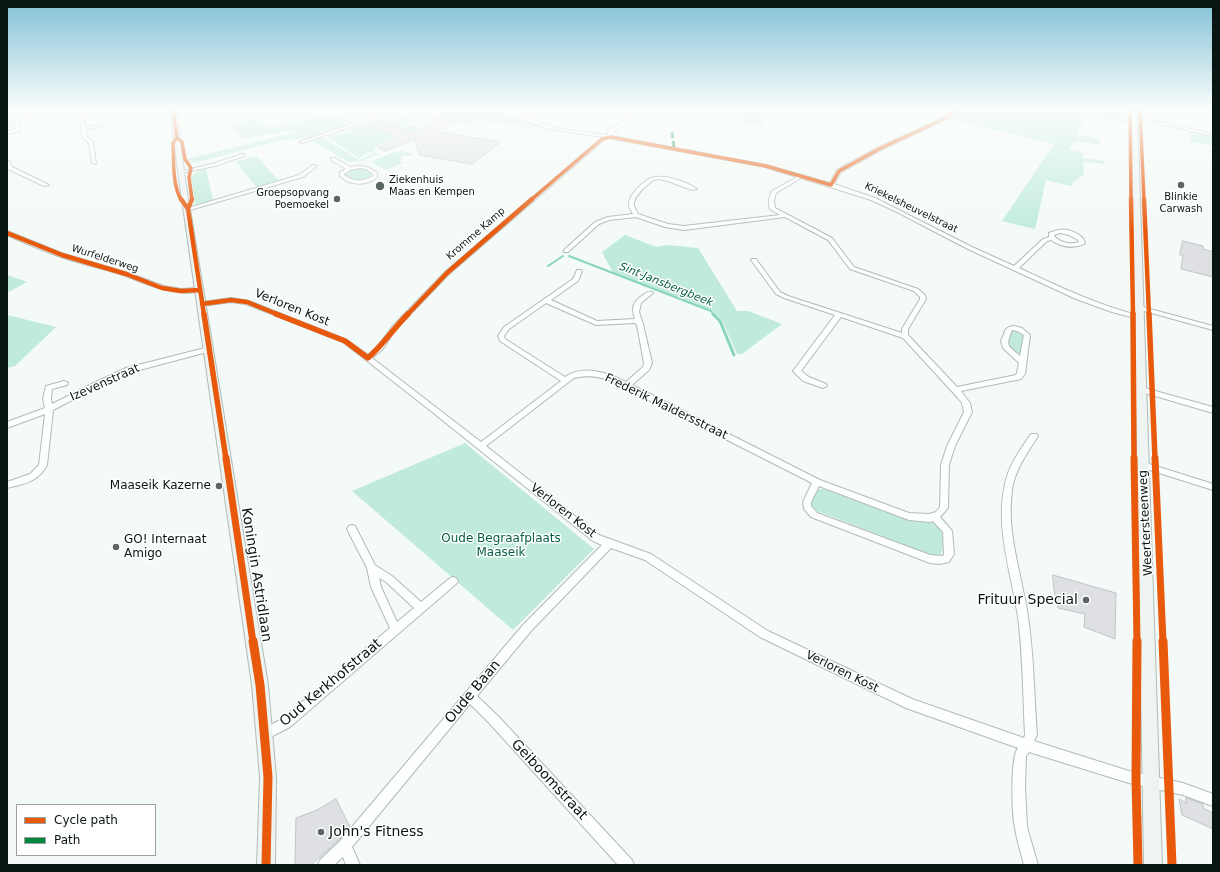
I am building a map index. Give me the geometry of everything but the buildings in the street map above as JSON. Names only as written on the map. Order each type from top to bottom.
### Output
[{"type":"main road","name":"Koningin Astridlaan","points":[[178,150],[260,685],[268,777],[266,865]]},
{"type":"main road","name":"Weertersteenweg","points":[[1135,150],[1153,865]]},
{"type":"street","points":[[92,150],[94,163]]},
{"type":"street","name":"Kromme Kamp","points":[[368,358],[380,348],[394,328],[447,273],[589,150]]},
{"type":"street","name":"Kriekelsheuvelstraat","points":[[677,150],[766,166],[832,185],[873,199],[970,248],[1094,304],[1213,328]]},
{"type":"street","points":[[832,185],[839,172],[878,150]]},
{"type":"street","points":[[181,172],[214,165],[242,155]]},
{"type":"street","points":[[333,159],[349,169],[365,167],[374,173],[375,176],[366,181],[351,182],[341,175],[349,169]]},
{"type":"street","points":[[7,161],[10,168],[46,185]]},
{"type":"street","points":[[188,209],[300,176],[315,166]]},
{"type":"street","points":[[801,176],[774,192],[770,205],[773,209],[784,216],[830,239],[836,244],[852,268],[903,285],[920,293],[923,299],[905,329],[907,337],[966,403],[968,412],[951,446],[945,465],[944,508],[939,514],[934,516],[947,531],[949,554],[946,559],[930,559],[814,515],[806,507],[817,482]]},
{"type":"street","points":[[636,215],[631,205],[632,200],[648,181],[653,178],[670,181],[694,189]]},
{"type":"street","points":[[566,251],[597,222],[608,219],[636,215],[667,226],[680,228],[784,216]]},
{"type":"street","points":[[1015,269],[1045,240],[1052,238],[1058,242],[1072,246],[1080,245],[1083,241],[1075,234],[1060,231],[1051,234],[1052,238]]},
{"type":"street","name":"Wurfelderweg","points":[[7,233],[69,258],[127,274],[138,280],[170,290],[187,292],[200,290]]},
{"type":"street","points":[[754,260],[778,293],[907,337]]},
{"type":"street","points":[[566,381],[502,340],[500,336],[506,328],[576,280],[579,271]]},
{"type":"street","points":[[626,386],[646,368],[648,363],[636,312],[638,302],[650,293]]},
{"type":"street","name":"Verloren Kost","points":[[202,304],[231,300],[247,302],[345,341],[481,446],[596,538],[609,544],[633,550],[648,557],[764,634],[910,704],[1027,745],[1129,777],[1176,787],[1213,800]]},
{"type":"street","points":[[547,301],[596,323],[636,321],[640,324]]},
{"type":"street","points":[[823,386],[806,379],[798,371],[839,315]]},
{"type":"street","points":[[955,390],[1018,377],[1021,374],[1023,363],[1027,335],[1022,330],[1009,329],[1004,341],[1005,346],[1023,363]]},
{"type":"street","name":"Izevenstraat","points":[[7,425],[25,420],[49,410],[130,370],[209,349]]},
{"type":"street","name":"Frederik Maldersstraat","points":[[481,446],[572,376],[583,373],[601,374],[817,482],[909,516],[921,518],[934,516]]},
{"type":"street","name":"Izevenstraat","points":[[7,485],[30,478],[39,472],[43,465],[49,410],[49,388],[64,383]]},
{"type":"street","points":[[1141,389],[1213,410]]},
{"type":"street","points":[[1031,865],[1021,827],[1019,786],[1020,754],[1027,745],[1031,735],[1023,617],[1006,515],[1007,486],[1023,451],[1034,436]]},
{"type":"street","points":[[1143,465],[1213,487]]},
{"type":"street","points":[[352,529],[372,568],[376,587],[396,630]]},
{"type":"street","name":"Oude Baan","points":[[325,865],[345,846],[527,628],[609,544]]},
{"type":"street","points":[[372,568],[390,579],[421,608]]},
{"type":"street","name":"Oud Kerkhofstraat","points":[[265,734],[286,722],[453,581]]},
{"type":"street","name":"Geiboomstraat","points":[[470,696],[495,721],[627,865]]},
{"type":"street","points":[[345,846],[353,865]]},
{"type":"green space","points":[[224,150],[245,150],[195,163],[187,159]]},
{"type":"green space","points":[[328,150],[342,150],[359,160],[374,154],[370,152],[359,158],[346,150],[373,150],[379,154],[362,161],[349,162]]},
{"type":"green space","points":[[1050,150],[1069,150],[1084,153],[1083,158],[1104,161],[1104,164],[1083,161],[1084,175],[1074,181],[1071,186],[1046,180],[1035,229],[1002,221]]},
{"type":"green space","points":[[403,151],[410,153],[412,156],[400,156],[403,158],[399,160],[403,163],[386,170],[371,162],[394,152]]},
{"type":"green space","points":[[257,156],[279,181],[257,188],[236,161]]},
{"type":"green space","points":[[357,168],[364,169],[372,175],[365,180],[354,180],[344,174],[348,170]]},
{"type":"green space","points":[[206,169],[213,200],[195,205],[191,176]]},
{"type":"green space","points":[[625,235],[656,247],[666,245],[698,248],[737,311],[748,311],[782,324],[742,354],[737,354],[722,320],[713,311],[613,273],[602,252]]},
{"type":"green space","points":[[7,275],[27,282],[7,293]]},
{"type":"green space","points":[[7,315],[56,327],[15,366],[7,368]]},
{"type":"green space","points":[[1012,330],[1017,330],[1024,334],[1020,355],[1009,344],[1009,338]]},
{"type":"green space","name":"Oude Begraafplaats Maaseik","points":[[465,443],[594,549],[513,630],[352,491]]},
{"type":"green space","points":[[819,489],[833,491],[882,511],[912,521],[937,525],[940,527],[943,535],[942,553],[940,556],[928,554],[817,511],[812,506],[811,500]]},
{"type":"waterway","name":"Sint-Jansbergbeek","points":[[548,266],[563,256]]},
{"type":"waterway","name":"Sint-Jansbergbeek","points":[[569,256],[711,311],[714,315]]},
{"type":"waterway","name":"Sint-Jansbergbeek","points":[[714,315],[720,321],[734,355]]},
{"type":"cycle path","points":[[173,150],[176,187],[179,196],[188,209]]},
{"type":"cycle path","points":[[183,150],[184,157],[192,170],[189,177],[192,201],[188,209],[260,685],[268,777],[266,865]]},
{"type":"cycle path","points":[[202,304],[231,300],[247,302],[345,341],[368,358],[380,348],[394,328],[447,273],[590,150]]},
{"type":"cycle path","points":[[681,150],[766,166],[831,185],[839,171],[878,150]]},
{"type":"cycle path","points":[[1131,150],[1138,865]]},
{"type":"cycle path","points":[[1142,150],[1172,865]]},
{"type":"cycle path","points":[[7,233],[62,255],[126,274],[162,288],[181,291],[200,290]]},
{"type":"place","name":"Blinkie Carwash","points":[[1181,185]]},
{"type":"place","name":"Ziekenhuis Maas en Kempen","points":[[380,186]]},
{"type":"place","name":"Groepsopvang Poemoekel","points":[[337,199]]},
{"type":"place","name":"Maaseik Kazerne","points":[[219,486]]},
{"type":"place","name":"GO! Internaat Amigo","points":[[116,547]]},
{"type":"place","name":"Frituur Special","points":[[1086,600]]},
{"type":"place","name":"John's Fitness","points":[[321,832]]}]
